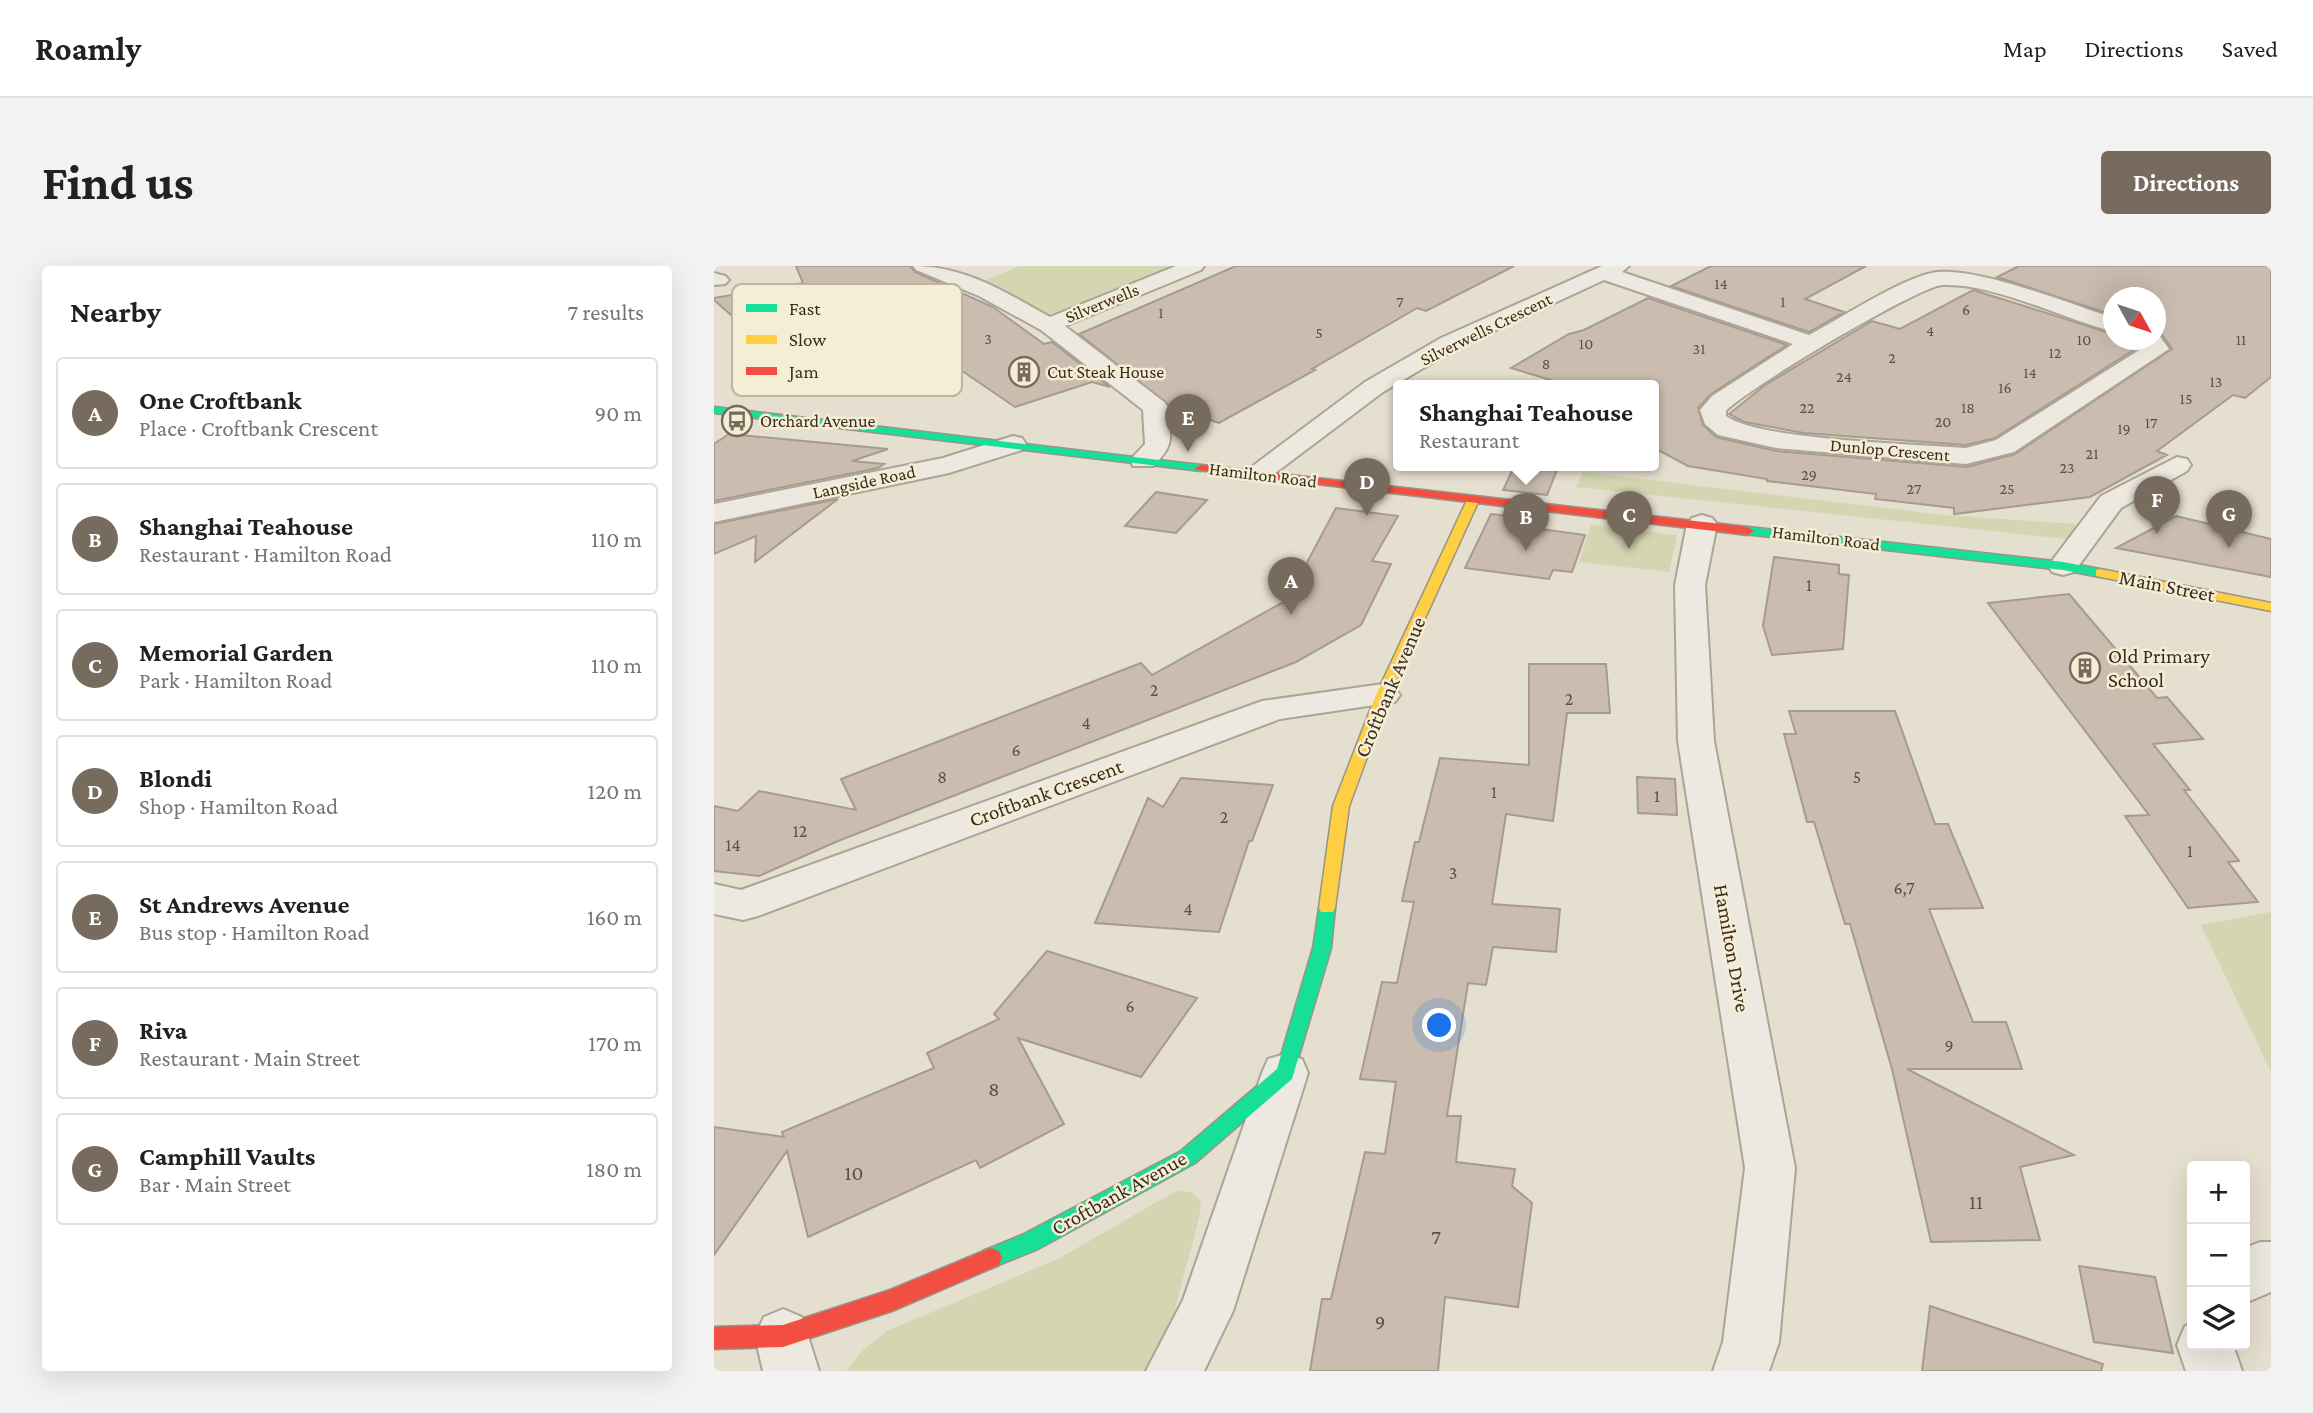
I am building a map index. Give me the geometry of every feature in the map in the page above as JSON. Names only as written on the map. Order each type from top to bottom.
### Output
[{"type":"main road","name":"Hamilton Road","points":[[714,410],[1473,500],[2063,566]]},
{"type":"main road","name":"Croftbank Avenue","points":[[714,1338],[787,1353],[892,1300],[1030,1242],[1188,1157],[1285,1073],[1322,948],[1341,806],[1383,695],[1473,500]]},
{"type":"main road","name":"Main Street","points":[[2063,566],[2271,607]]},
{"type":"street","points":[[923,266],[987,291],[1049,325],[1155,407],[1158,446],[1143,460]]},
{"type":"street","name":"Silverwells","points":[[1049,325],[1194,266]]},
{"type":"street","points":[[1611,270],[1811,343]]},
{"type":"street","name":"Silverwells Crescent","points":[[1256,474],[1374,387],[1449,343],[1611,270]]},
{"type":"street","name":"Dunlop Crescent","points":[[2103,322],[1975,281],[1939,278],[1919,285],[1811,343],[1721,401],[1713,410],[1714,419],[1727,429],[1776,440],[1950,455],[1981,453],[2005,446],[2156,350]]},
{"type":"street","name":"Langside Road","points":[[714,513],[949,465],[1013,444]]},
{"type":"street","points":[[2063,566],[2111,502],[2177,465]]},
{"type":"street","name":"Hamilton Drive","points":[[1702,524],[1689,585],[1696,741],[1770,1168],[1751,1342],[1741,1371]]},
{"type":"street","name":"Croftbank Crescent","points":[[714,899],[743,905],[1274,709],[1383,695]]},
{"type":"street","points":[[1174,1371],[1206,1311],[1285,1073]]},
{"type":"street","points":[[2250,1274],[2260,1267],[2271,1267]]},
{"type":"street","points":[[2207,1350],[2214,1371]]},
{"type":"green space","points":[[1020,266],[1174,266],[1050,319],[979,283]]},
{"type":"green space","points":[[1583,472],[1944,515],[2075,524],[2077,540],[1576,487]]},
{"type":"green space","points":[[1591,525],[1677,535],[1669,572],[1579,562]]},
{"type":"green space","points":[[2271,912],[2271,1072],[2201,925]]},
{"type":"green space","points":[[1176,1191],[1191,1192],[1201,1201],[1199,1218],[1166,1343],[1153,1371],[846,1371],[863,1350],[887,1331],[1058,1259]]},
{"type":"building","points":[[796,266],[910,266],[915,272],[942,284],[797,284],[803,283]]},
{"type":"building","points":[[1236,266],[1514,266],[1426,311],[1417,308],[1312,369],[1315,370],[1219,423],[1171,407],[1079,334]]},
{"type":"building","points":[[1711,266],[1866,266],[1805,299],[1844,312],[1809,332],[1671,286]]},
{"type":"building","points":[[2019,266],[2271,266],[2271,377],[2245,398],[2233,395],[2157,451],[2167,455],[2090,497],[1954,514],[1954,508],[1875,499],[1876,494],[1767,481],[1688,466],[1659,451],[1659,380],[1551,380],[1511,368],[1569,334],[1584,330],[1648,298],[1787,345],[1711,394],[1698,408],[1703,425],[1716,437],[1776,451],[1967,467],[2015,454],[2172,349],[2166,340],[2166,287],[2103,287],[2103,312],[1997,277]]},
{"type":"building","points":[[1973,290],[2103,331],[2103,350],[2134,350],[1995,438],[1966,445],[1804,433],[1744,422],[1729,414],[1765,385],[1872,321],[1900,329]]},
{"type":"building","points":[[962,293],[993,307],[1044,344],[1052,342],[1110,387],[1092,382],[1015,407],[962,371]]},
{"type":"building","points":[[732,295],[732,316],[714,300]]},
{"type":"building","points":[[729,434],[888,449],[852,461],[884,464],[878,468],[714,501],[714,444]]},
{"type":"building","points":[[1512,471],[1557,471],[1547,495],[1503,490]]},
{"type":"building","points":[[1156,492],[1207,500],[1176,533],[1125,526]]},
{"type":"building","points":[[838,499],[755,562],[756,536],[714,554],[714,524]]},
{"type":"building","points":[[1336,508],[1398,516],[1372,561],[1391,564],[1361,625],[1296,662],[838,841],[759,876],[714,871],[714,806],[738,811],[759,791],[856,810],[841,779],[1141,663],[1152,675],[1287,600]]},
{"type":"building","points":[[1491,514],[1537,519],[1533,528],[1585,535],[1572,572],[1553,570],[1549,579],[1465,568]]},
{"type":"building","points":[[2176,516],[2271,539],[2271,577],[2116,548]]},
{"type":"building","points":[[1774,557],[1839,565],[1839,574],[1849,575],[1843,649],[1772,655],[1763,626]]},
{"type":"building","name":"Old Primary School","points":[[2069,594],[2157,698],[2167,697],[2203,739],[2153,744],[2190,790],[2184,790],[2239,861],[2228,862],[2258,902],[2188,908],[2125,816],[2149,815],[1988,603]]},
{"type":"building","points":[[1529,664],[1606,664],[1610,713],[1567,713],[1553,821],[1506,814],[1492,904],[1560,909],[1556,952],[1493,947],[1486,985],[1468,983],[1447,1116],[1461,1116],[1456,1162],[1515,1169],[1512,1186],[1532,1203],[1518,1307],[1445,1297],[1438,1371],[1310,1371],[1322,1299],[1331,1299],[1365,1152],[1385,1154],[1396,1082],[1360,1079],[1382,982],[1397,983],[1414,902],[1402,901],[1415,842],[1419,842],[1440,758],[1529,765]]},
{"type":"building","points":[[1789,711],[1895,711],[1935,824],[1948,824],[1983,908],[1929,909],[1973,1022],[2006,1022],[2022,1069],[1907,1069],[2074,1155],[2020,1167],[2040,1240],[1931,1242],[1892,1069],[1850,924],[1845,924],[1814,822],[1807,822],[1784,734],[1796,734]]},
{"type":"building","points":[[1637,777],[1675,779],[1677,815],[1638,813]]},
{"type":"building","points":[[1181,778],[1273,785],[1252,841],[1249,841],[1219,932],[1095,923],[1148,798],[1163,807]]},
{"type":"building","points":[[1047,951],[1197,998],[1141,1077],[1018,1038],[1064,1124],[980,1168],[976,1160],[808,1237],[787,1151],[714,1255],[714,1127],[784,1137],[782,1132],[934,1068],[927,1053],[999,1019],[994,1014]]},
{"type":"building","points":[[2079,1266],[2155,1277],[2173,1353],[2094,1342]]},
{"type":"building","points":[[1930,1306],[2103,1364],[2101,1371],[1922,1371]]},
{"type":"traffic: fast","points":[[714,410],[1201,468]]},
{"type":"traffic: fast","points":[[1748,531],[2063,566],[2100,573]]},
{"type":"traffic: fast","points":[[991,1258],[1030,1242],[1188,1157],[1285,1073],[1322,948],[1327,908]]},
{"type":"traffic: slow","points":[[1327,908],[1341,806],[1383,695],[1473,500]]},
{"type":"traffic: slow","points":[[2100,573],[2271,607]]},
{"type":"traffic: jam","points":[[1201,468],[1748,531]]},
{"type":"traffic: jam","points":[[714,1338],[783,1336],[892,1300],[991,1258]]},
{"type":"place","name":"Cut Steak House","points":[[1024,372]]},
{"type":"place","name":"Orchard Avenue","points":[[737,421]]},
{"type":"place","name":"St Andrews Avenue","points":[[1188,452]]},
{"type":"place","name":"Blondi","points":[[1367,516]]},
{"type":"place","name":"Riva","points":[[2157,534]]},
{"type":"place","name":"Camphill Vaults","points":[[2229,548]]},
{"type":"place","name":"Memorial Garden","points":[[1629,549]]},
{"type":"place","name":"Shanghai Teahouse","points":[[1526,551]]},
{"type":"place","name":"One Croftbank","points":[[1291,615]]},
{"type":"place","name":"Old Primary School","points":[[2085,668]]}]
